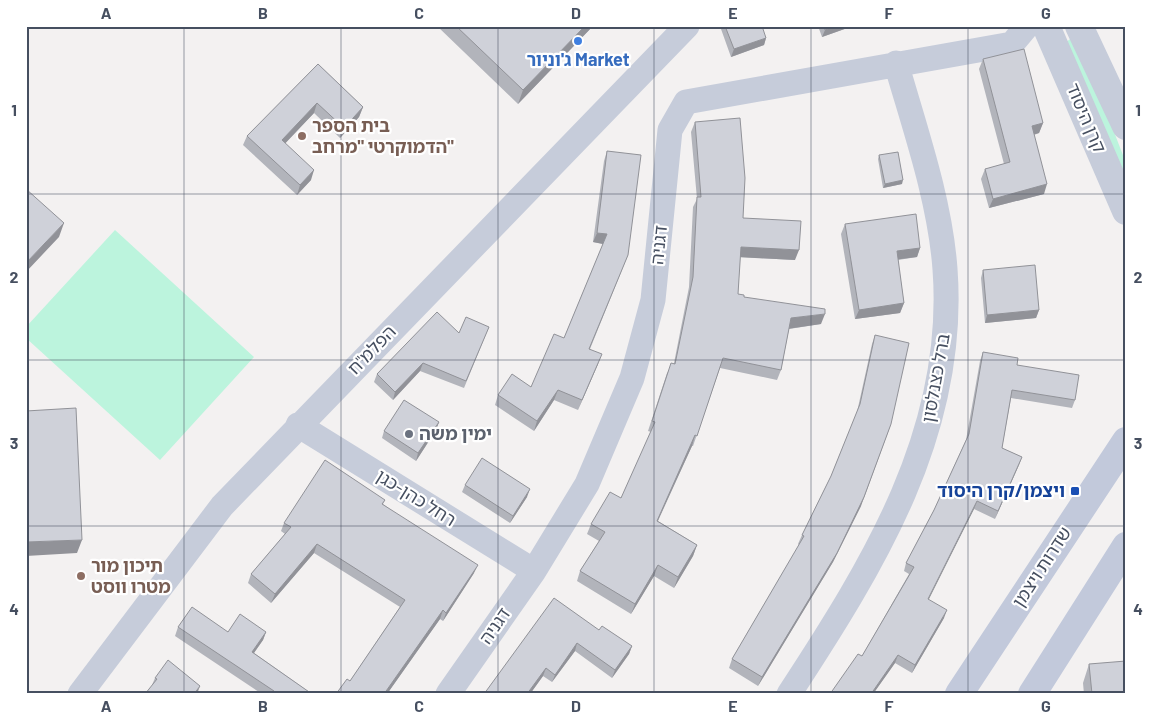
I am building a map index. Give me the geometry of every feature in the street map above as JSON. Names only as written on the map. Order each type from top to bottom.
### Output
[{"type":"main road","name":"שדרות ויצמן","points":[[959,694],[1126,441]]},
{"type":"main road","points":[[1032,694],[1126,546]]},
{"type":"main road","points":[[1104,581],[1126,559]]},
{"type":"street","name":"הפלמ\"ח","points":[[80,694],[222,506],[298,425],[687,26]]},
{"type":"street","name":"דגניה","points":[[448,694],[534,571],[587,484],[632,378],[653,300],[670,130],[686,102],[896,63],[1012,44],[1027,26]]},
{"type":"street","name":"קרן היסוד","points":[[1046,26],[1126,211]]},
{"type":"street","name":"קרן היסוד","points":[[1079,26],[1126,126]]},
{"type":"street","name":"ברל כצנלסון","points":[[789,694],[850,601],[898,508],[934,411],[945,333],[945,268],[930,178],[896,63]]},
{"type":"street","name":"רחל כהן-כגן","points":[[298,425],[534,571]]},
{"type":"green space","points":[[1073,37],[1089,67],[1126,163],[1126,195],[1062,45]]},
{"type":"green space","points":[[115,230],[254,357],[160,460],[26,338],[26,327]]},
{"type":"building","points":[[456,26],[585,26],[523,90]]},
{"type":"building","points":[[725,26],[762,26],[766,38],[734,49]]},
{"type":"building","points":[[824,26],[836,26],[825,30]]},
{"type":"building","points":[[1024,49],[1043,123],[1032,126],[1047,184],[993,199],[985,169],[1010,162],[983,59]]},
{"type":"building","points":[[318,64],[363,107],[344,128],[317,103],[282,140],[314,170],[300,185],[247,136]]},
{"type":"building","points":[[740,118],[745,178],[743,218],[801,221],[799,250],[741,247],[738,294],[744,295],[744,297],[825,309],[825,314],[791,318],[781,370],[723,358],[697,436],[695,435],[657,521],[697,545],[678,577],[658,565],[635,604],[580,571],[605,532],[591,524],[610,492],[621,498],[655,422],[652,421],[671,363],[675,364],[693,277],[697,197],[701,197],[695,122]]},
{"type":"building","points":[[607,151],[641,155],[628,255],[589,349],[602,354],[582,400],[558,390],[537,421],[498,395],[512,374],[531,387],[554,334],[564,338],[607,234],[597,233]]},
{"type":"building","points":[[898,152],[903,180],[885,184],[879,155]]},
{"type":"building","points":[[26,189],[64,223],[26,263]]},
{"type":"building","points":[[916,214],[920,248],[897,251],[904,303],[859,310],[845,224]]},
{"type":"building","points":[[1035,265],[1039,310],[987,315],[983,270]]},
{"type":"building","points":[[437,312],[459,333],[466,317],[489,327],[466,381],[423,363],[395,392],[377,374]]},
{"type":"building","points":[[875,335],[909,343],[891,424],[864,497],[837,553],[762,677],[732,659],[804,536],[802,535],[831,476],[860,404]]},
{"type":"building","points":[[983,352],[1018,358],[1017,365],[1079,375],[1075,400],[1012,390],[1002,448],[1022,457],[998,511],[977,501],[928,599],[947,610],[915,665],[898,655],[871,694],[830,694],[858,654],[862,656],[914,567],[906,563],[934,510],[969,434]]},
{"type":"building","name":"ימין משה","points":[[404,400],[439,422],[418,453],[384,431]]},
{"type":"building","points":[[76,408],[82,540],[26,542],[26,411]]},
{"type":"building","points":[[482,458],[530,489],[513,516],[465,485]]},
{"type":"building","points":[[325,460],[385,500],[382,504],[478,565],[446,613],[443,610],[384,694],[336,694],[347,679],[350,681],[405,600],[317,544],[275,594],[251,574],[291,527],[284,523]]},
{"type":"building","points":[[554,598],[599,630],[602,626],[632,646],[615,670],[577,643],[555,675],[546,668],[527,694],[484,694]]},
{"type":"building","points":[[192,607],[228,632],[240,614],[266,632],[252,652],[312,694],[272,694],[274,691],[178,627]]},
{"type":"building","points":[[168,660],[200,686],[194,694],[145,694],[157,679],[155,678]]},
{"type":"building","points":[[1126,661],[1126,694],[1092,694],[1089,664]]},
{"type":"place","name":"ג'וניור Market","points":[[578,41]]},
{"type":"place","name":"בית הספר הדמוקרטי \"מרחב\"","points":[[302,136]]},
{"type":"place","name":"ימין משה","points":[[409,434]]},
{"type":"place","name":"ויצמן/קרן היסוד","points":[[1075,491]]},
{"type":"place","name":"תיכון מור מטרו ווסט","points":[[81,576]]}]
